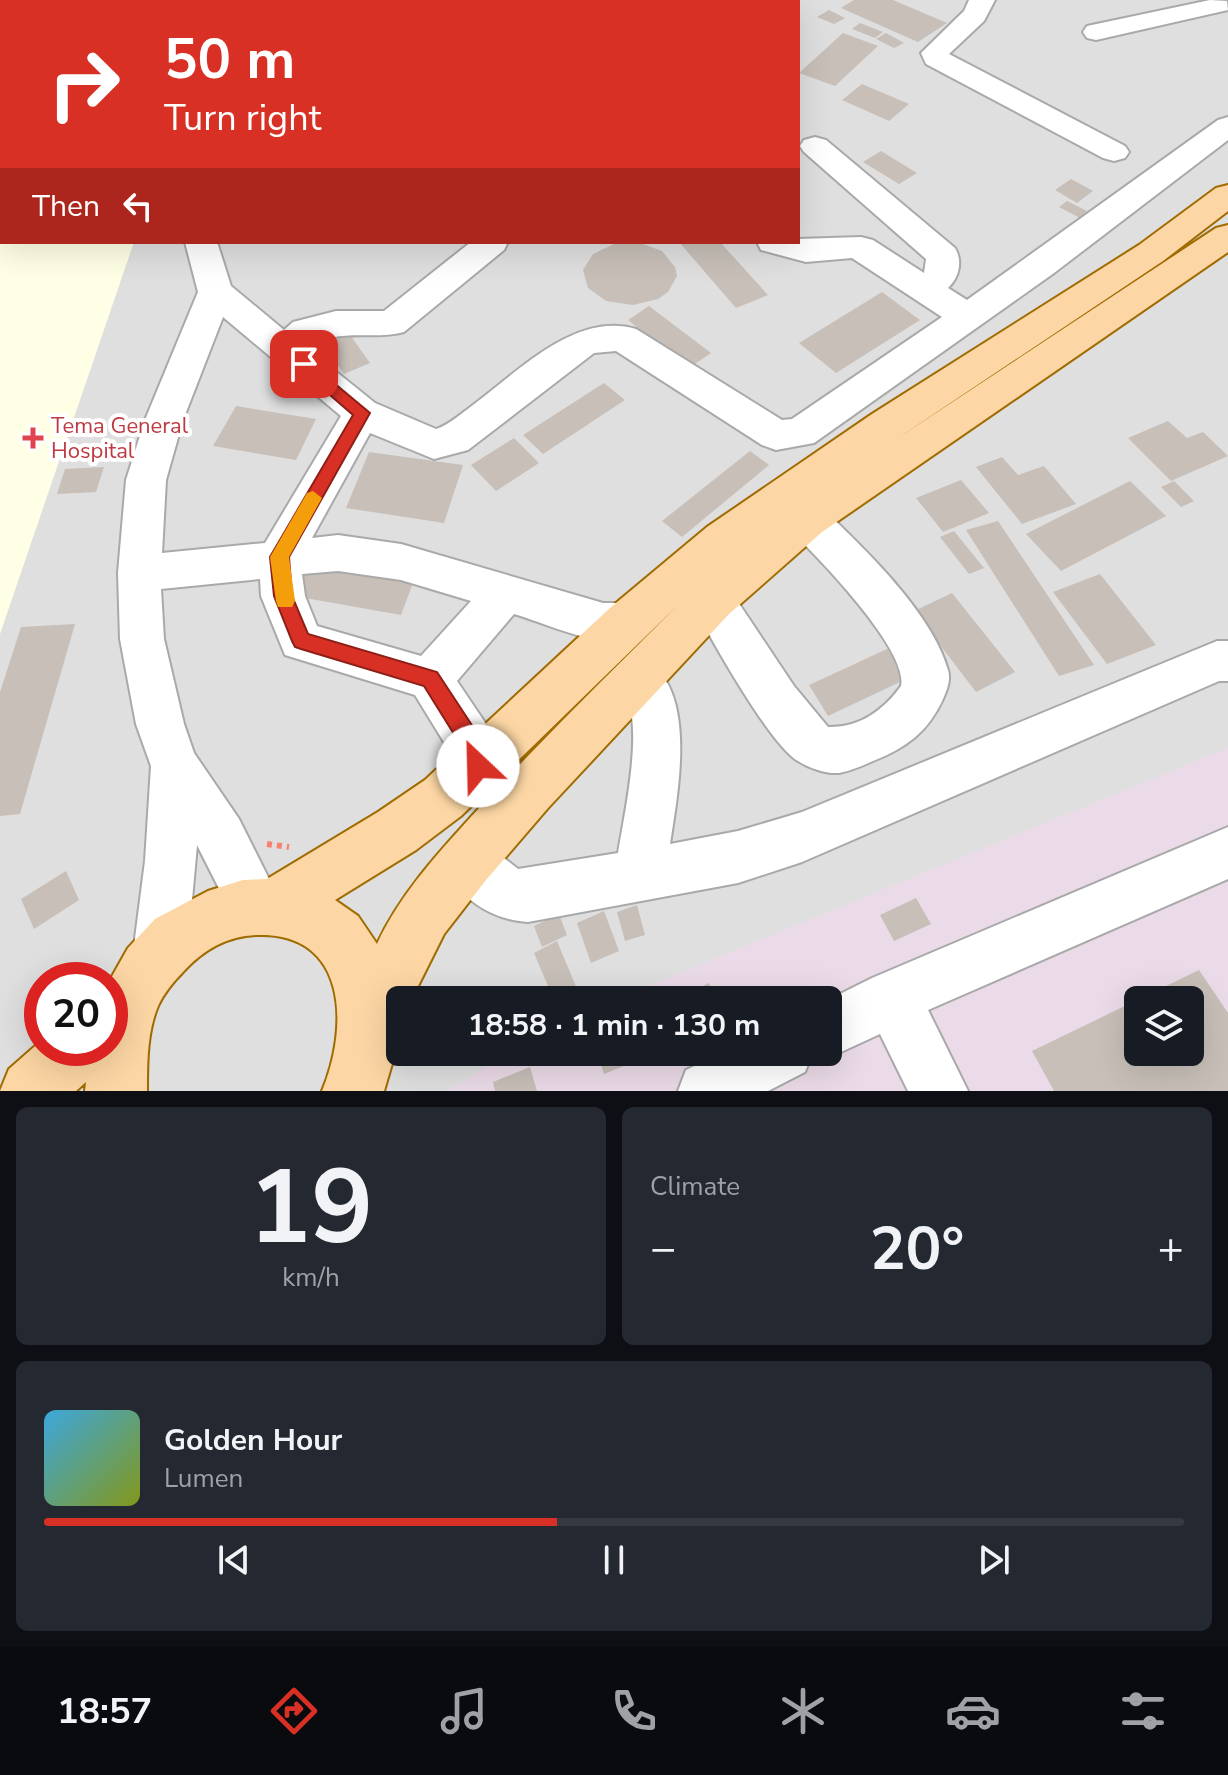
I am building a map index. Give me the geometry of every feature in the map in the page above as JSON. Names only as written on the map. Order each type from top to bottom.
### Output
[{"type":"main road","points":[[266,905],[397,831],[443,798],[626,622],[722,540],[886,425],[1151,253],[1228,195]]},
{"type":"main road","points":[[369,1028],[417,927],[467,861],[637,677],[713,600],[807,520],[1228,236]]},
{"type":"main road","points":[[116,1091],[121,1031],[134,990],[182,933],[230,908],[266,905],[307,913],[334,930],[354,956],[366,990],[369,1028],[366,1059],[353,1091]]},
{"type":"main road","points":[[31,1091],[58,1066]]},
{"type":"street","points":[[982,0],[978,11],[935,53],[936,58],[1114,152]]},
{"type":"street","points":[[1096,32],[1219,7]]},
{"type":"street","points":[[202,244],[215,292],[362,413],[434,444],[454,439],[581,344],[596,339],[623,338],[776,435],[800,433],[967,317],[1228,126]]},
{"type":"street","points":[[815,146],[943,256],[940,277],[926,289]]},
{"type":"street","points":[[285,348],[306,331],[336,323],[392,323],[490,244]]},
{"type":"street","points":[[778,244],[817,251],[845,244],[861,248],[967,317]]},
{"type":"street","points":[[215,292],[164,420],[146,480],[139,573],[142,639],[160,724],[175,766],[266,905]]},
{"type":"street","points":[[853,396],[886,425]]},
{"type":"street","points":[[362,413],[279,557],[283,596],[301,641],[430,679],[471,743],[478,766]]},
{"type":"street","points":[[713,600],[789,717],[811,745],[835,752],[890,732],[924,694],[926,672],[910,641],[828,539],[807,520]]},
{"type":"street","points":[[139,573],[338,553],[401,562],[603,622],[626,622]]},
{"type":"street","points":[[430,679],[504,594]]},
{"type":"street","points":[[467,861],[495,889],[510,896],[528,896],[768,849],[1217,661],[1228,661]]},
{"type":"street","points":[[637,677],[652,698],[656,745],[654,786],[640,876]]},
{"type":"street","points":[[134,990],[171,861],[175,766]]},
{"type":"street","points":[[842,1023],[892,998],[1228,853]]},
{"type":"street","points":[[892,998],[939,1091]]},
{"type":"street","points":[[707,1091],[757,1066]]},
{"type":"shaded area","points":[[800,0],[1228,0],[1228,1091],[0,1091],[0,244],[800,244]]},
{"type":"shaded area","name":"Tema General Hospital","points":[[0,244],[133,244],[0,634]]},
{"type":"shaded area","points":[[1228,748],[1228,1091],[448,1091],[488,1066],[842,1066],[842,986],[648,986]]},
{"type":"building","points":[[854,0],[893,0],[947,23],[918,42],[841,8]]},
{"type":"building","points":[[829,10],[845,18],[834,24],[817,17]]},
{"type":"building","points":[[860,23],[883,32],[875,38],[852,29]]},
{"type":"building","points":[[843,33],[878,46],[835,86],[800,72]]},
{"type":"building","points":[[886,33],[904,43],[894,48],[876,39]]},
{"type":"building","points":[[862,84],[909,104],[889,121],[842,100]]},
{"type":"building","points":[[881,151],[917,173],[899,184],[863,162]]},
{"type":"building","points":[[1071,179],[1093,191],[1077,203],[1055,190]]},
{"type":"building","points":[[1067,201],[1087,211],[1080,218],[1059,207]]},
{"type":"building","points":[[614,244],[643,244],[662,251],[675,267],[677,276],[668,292],[658,299],[633,305],[606,301],[588,288],[583,270],[593,254]]},
{"type":"building","points":[[681,244],[722,244],[768,295],[736,308]]},
{"type":"building","points":[[882,292],[920,320],[836,373],[799,343]]},
{"type":"building","points":[[649,306],[711,353],[689,368],[628,320]]},
{"type":"building","points":[[348,332],[370,363],[344,374],[322,343]]},
{"type":"building","points":[[604,383],[625,400],[543,454],[523,435]]},
{"type":"building","points":[[236,406],[316,419],[296,460],[213,446]]},
{"type":"building","points":[[1168,421],[1187,438],[1203,432],[1228,456],[1171,481],[1128,438]]},
{"type":"building","points":[[514,438],[539,463],[496,491],[471,465]]},
{"type":"building","points":[[750,451],[769,465],[682,537],[662,521]]},
{"type":"building","points":[[369,452],[463,465],[444,523],[346,508]]},
{"type":"building","points":[[1002,457],[1018,475],[1044,466],[1076,504],[1022,524],[976,467]]},
{"type":"building","points":[[104,467],[96,492],[57,494],[65,469]]},
{"type":"building","points":[[961,480],[989,513],[943,532],[916,498]]},
{"type":"building","points":[[1130,481],[1166,516],[1061,571],[1026,534]]},
{"type":"building","points":[[1174,481],[1194,501],[1181,507],[1161,487]]},
{"type":"building","points":[[998,521],[1094,665],[1059,676],[966,530]]},
{"type":"building","points":[[954,531],[984,568],[969,574],[940,537]]},
{"type":"building","points":[[312,558],[416,575],[401,615],[294,596]]},
{"type":"building","points":[[1100,574],[1156,645],[1107,664],[1053,592]]},
{"type":"building","points":[[952,593],[1015,672],[976,692],[914,611]]},
{"type":"building","points":[[75,624],[20,814],[0,816],[0,692],[21,627]]},
{"type":"building","points":[[898,644],[919,673],[828,716],[809,685]]},
{"type":"building","points":[[66,871],[79,900],[34,929],[21,899]]},
{"type":"building","points":[[916,898],[931,924],[894,941],[880,915]]},
{"type":"building","points":[[637,905],[645,935],[625,941],[617,912]]},
{"type":"building","points":[[604,911],[619,951],[591,963],[577,923]]},
{"type":"building","points":[[559,914],[567,935],[542,947],[534,926]]},
{"type":"building","points":[[557,941],[576,986],[548,986],[534,953]]},
{"type":"building","points":[[1199,970],[1228,1013],[1228,1091],[1054,1091],[1032,1051],[1124,1006],[1124,1066],[1204,1066],[1204,986],[1166,986]]},
{"type":"building","points":[[601,1066],[624,1066],[604,1074]]},
{"type":"building","points":[[530,1067],[537,1091],[495,1091],[493,1082]]},
{"type":"slow traffic","points":[[285,601],[279,557],[313,498]]},
{"type":"place","name":"Tema General Hospital","points":[[33,438]]},
{"type":"route","points":[[304,364],[362,413],[279,557],[283,596],[301,641],[430,679],[471,743],[478,766]]}]
